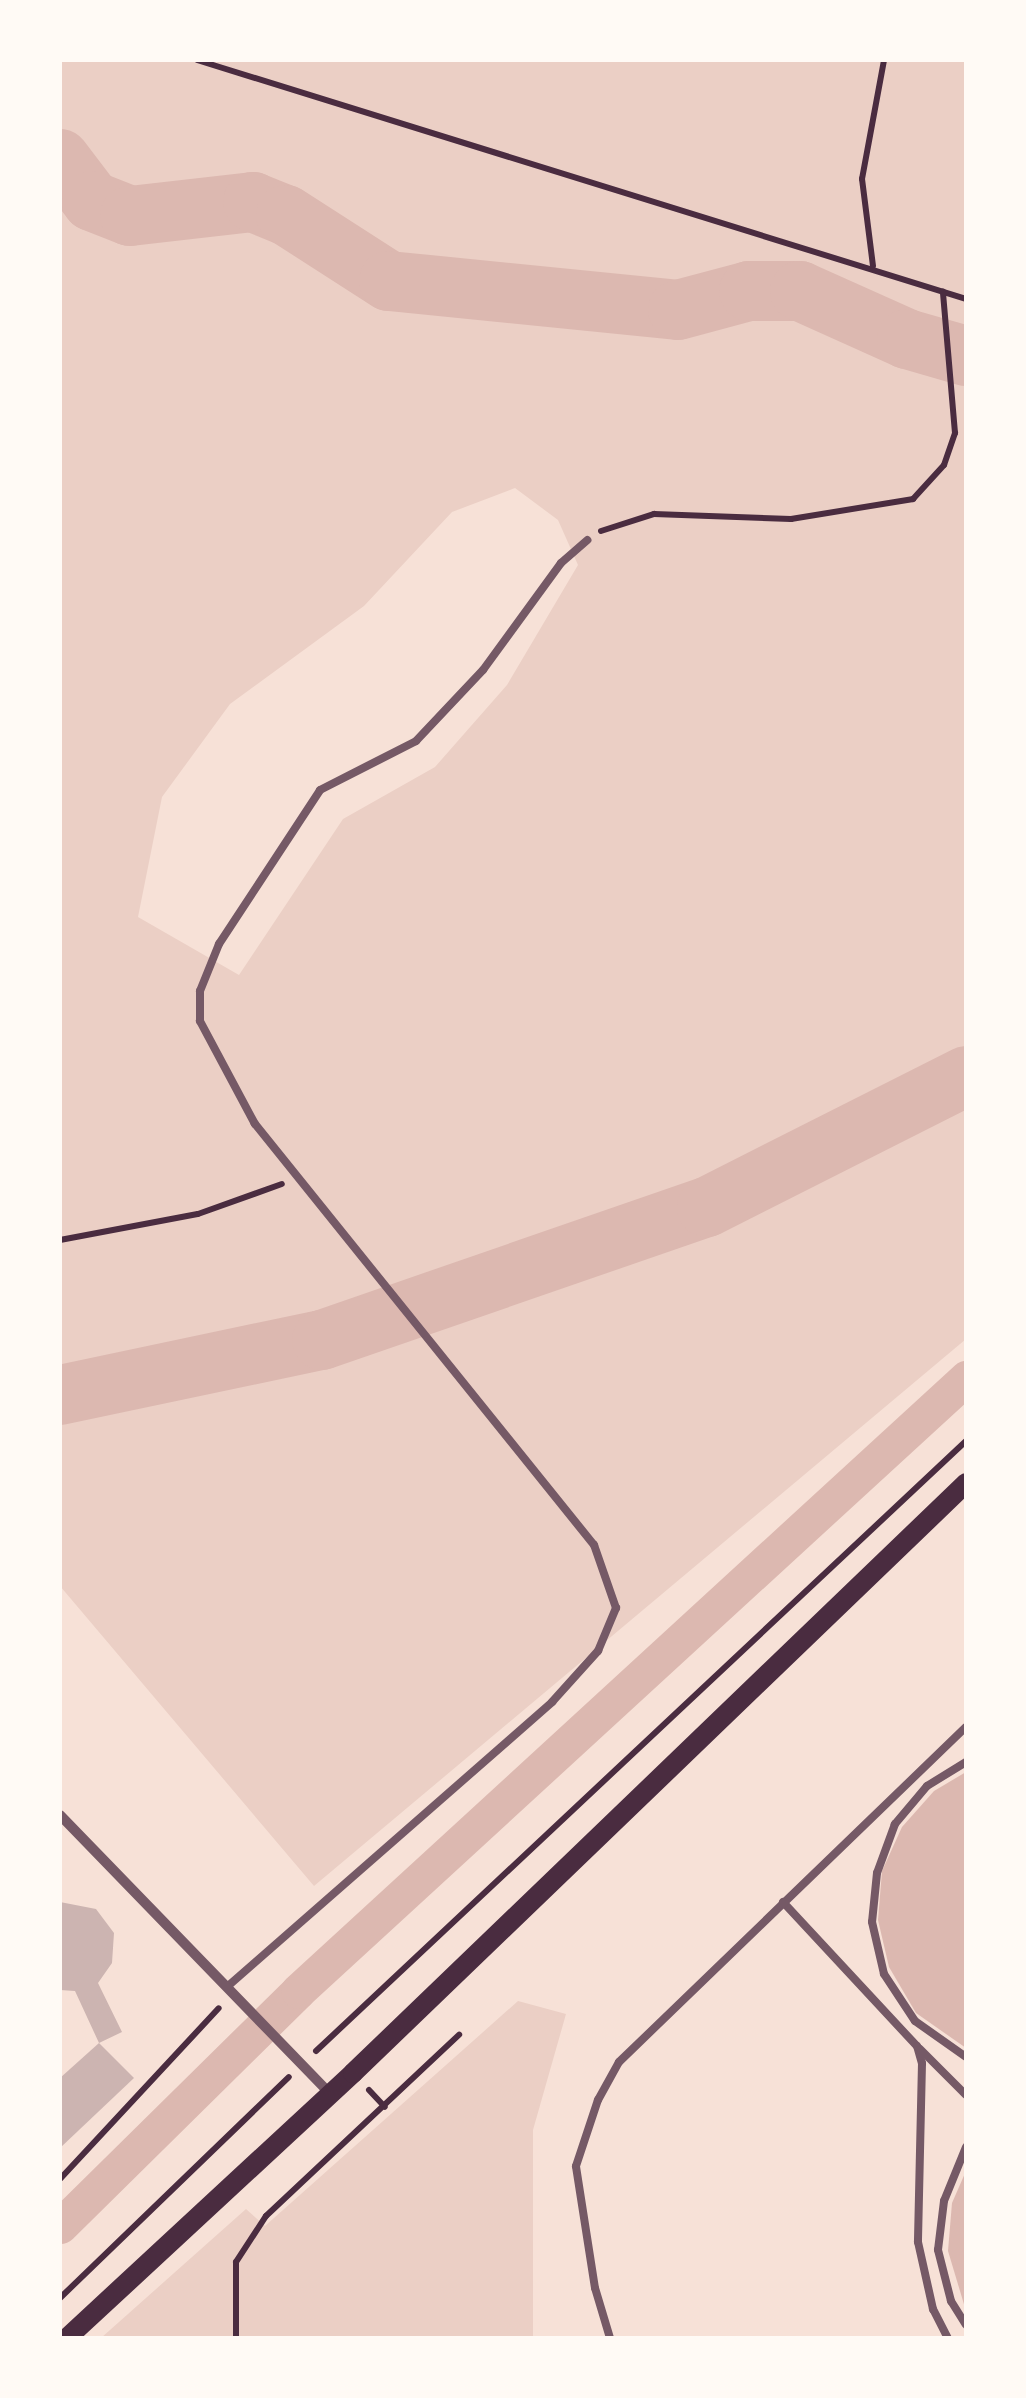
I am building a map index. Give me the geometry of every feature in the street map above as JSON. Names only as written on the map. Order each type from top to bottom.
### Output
[{"type":"main road","points":[[67,2338],[330,2094],[966,1483]]},
{"type":"street","points":[[60,1815],[330,2094]]},
{"type":"lane","points":[[231,1990],[552,1702],[598,1650],[616,1608],[594,1545],[255,1124],[200,1021],[200,991],[219,944],[320,790],[416,741],[483,670],[561,563],[587,540]]},
{"type":"lane","points":[[610,2338],[595,2288],[576,2166],[598,2100],[654,2022],[966,1727]]},
{"type":"lane","points":[[966,1762],[917,1798],[895,1824],[877,1872],[872,1922],[884,1974],[915,2021],[966,2058]]},
{"type":"lane","points":[[905,1785],[917,1798]]},
{"type":"lane","points":[[783,1902],[966,2095]]},
{"type":"lane","points":[[903,2032],[915,2021]]},
{"type":"lane","points":[[916,2046],[922,2063],[918,2242],[932,2309],[948,2338]]},
{"type":"lane","points":[[966,2147],[944,2201],[938,2250],[951,2301],[966,2325]]},
{"type":"path","points":[[198,60],[872,266],[966,299]]},
{"type":"path","points":[[872,266],[862,178],[884,60]]},
{"type":"path","points":[[587,540],[618,520],[654,514],[791,519],[912,498],[944,465],[956,399],[944,329],[943,292]]},
{"type":"path","points":[[60,1240],[198,1214],[297,1178]]},
{"type":"path","points":[[325,2043],[966,1441]]},
{"type":"path","points":[[60,2179],[231,1990]]},
{"type":"path","points":[[236,2338],[236,2262],[266,2216],[459,2035]]},
{"type":"path","points":[[60,2298],[302,2064]]},
{"type":"shaded area","points":[[60,60],[966,60],[966,1339],[314,1886],[60,1586]],"holes":[[[515,488],[558,520],[578,565],[507,685],[435,767],[343,819],[239,975],[138,917],[162,797],[230,704],[364,606],[452,512]]]},
{"type":"shaded area","points":[[966,1772],[966,2048],[916,2013],[889,1967],[878,1920],[882,1871],[902,1827],[934,1791]]},
{"type":"shaded area","points":[[518,2001],[566,2014],[533,2130],[533,2338],[101,2338],[246,2209],[265,2226]]},
{"type":"shaded area","points":[[966,2171],[966,2311],[948,2251],[952,2203]]},
{"type":"building","points":[[60,1902],[96,1909],[114,1933],[112,1963],[98,1983],[122,2032],[99,2043],[75,1991],[60,1990]]},
{"type":"building","points":[[99,2043],[134,2078],[60,2148],[60,2078]]},
{"type":"waterway","points":[[60,159],[92,201],[130,216],[253,202],[286,215],[389,281],[678,310],[749,291],[800,291],[907,339],[966,356]]},
{"type":"waterway","points":[[60,1395],[322,1340],[707,1207],[966,1076]]},
{"type":"waterway","points":[[60,2226],[298,1991],[966,1378]]}]
